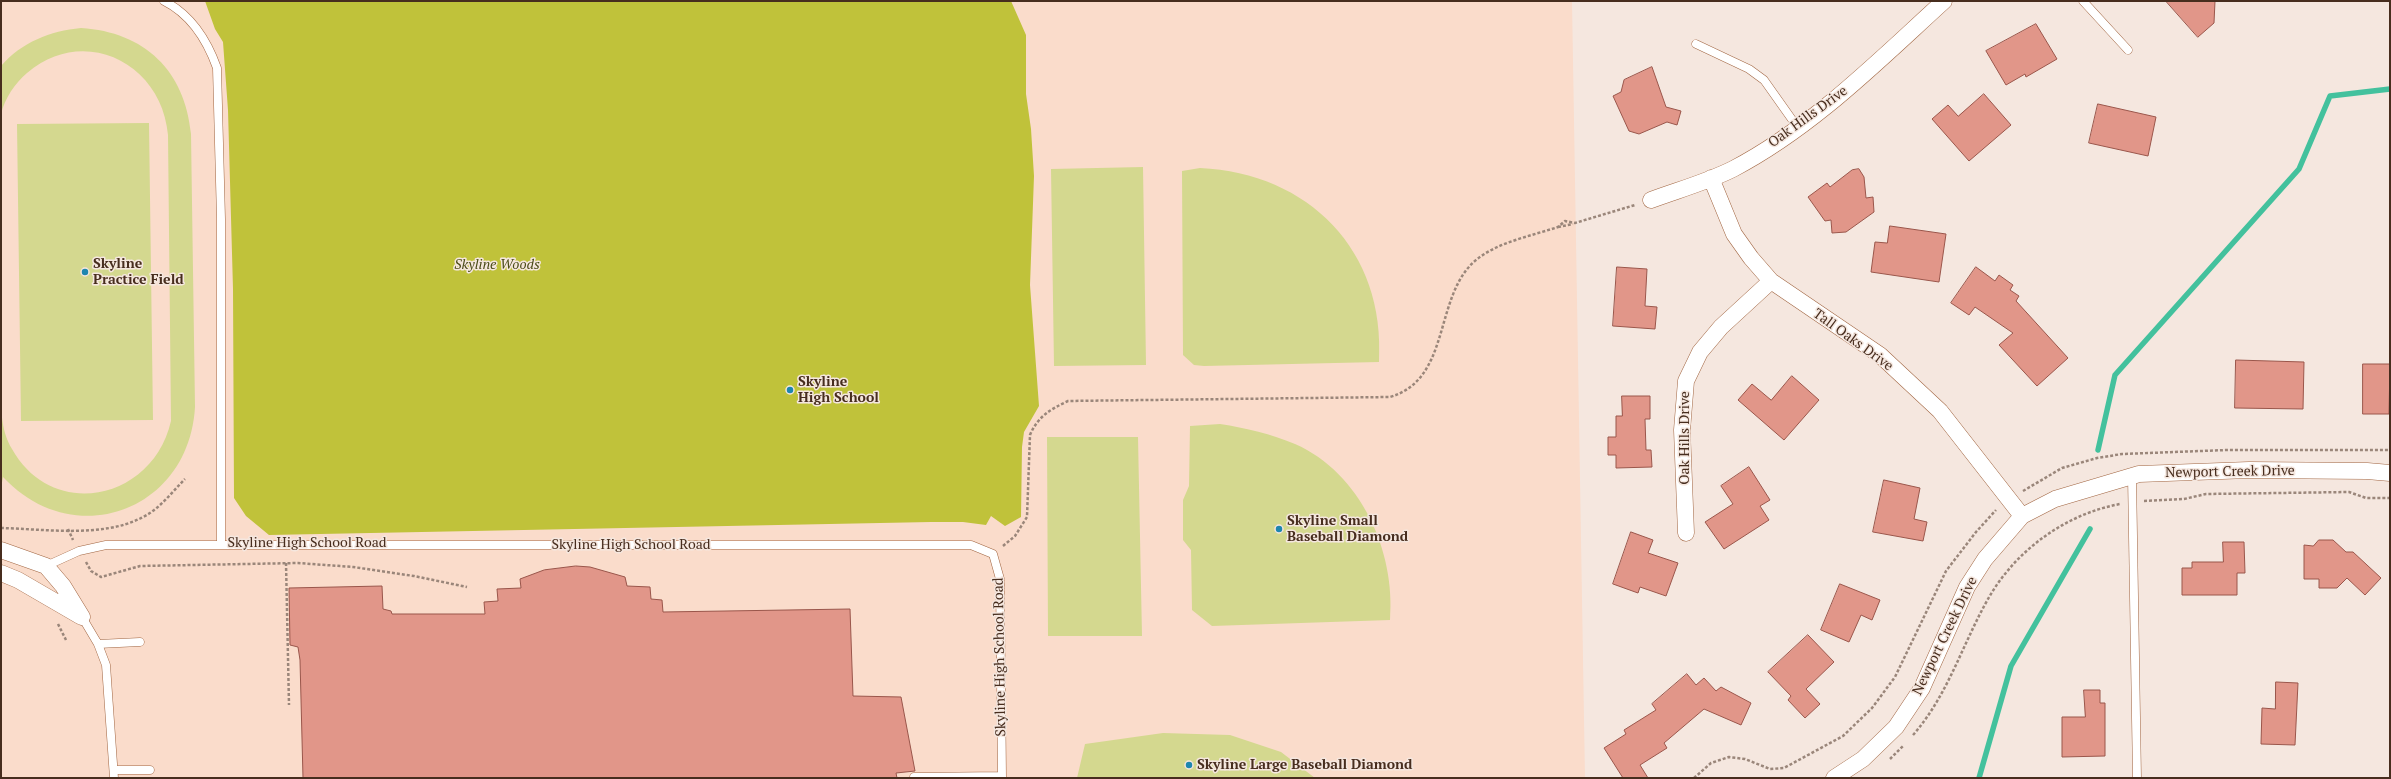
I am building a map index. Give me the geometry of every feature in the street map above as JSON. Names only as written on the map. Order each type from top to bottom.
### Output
[{"type":"street","name":"Oak Hills Drive","points":[[1651,200],[1733,169],[1798,128],[1853,84],[1944,1]]},
{"type":"street","name":"Tall Oaks Drive","points":[[1711,178],[1734,234],[1751,258],[1771,281],[1880,355],[1940,411],[2022,516]]},
{"type":"street","name":"Oak Hills Drive","points":[[1686,533],[1682,430],[1686,381],[1700,352],[1721,327],[1771,281]]},
{"type":"street","name":"Newport Creek Drive","points":[[1834,778],[1863,759],[1896,727],[1922,688],[1967,587],[1985,559],[2022,516],[2055,499],[2132,476],[2249,470],[2367,471],[2390,473]]},
{"type":"street","points":[[1,550],[46,566],[63,586],[82,617]]},
{"type":"street","points":[[1,573],[18,580],[82,617]]},
{"type":"lane","points":[[164,1],[191,21],[208,45],[217,68],[221,219],[220,543]]},
{"type":"lane","points":[[2083,1],[2128,50]]},
{"type":"lane","points":[[1696,44],[1749,69],[1764,80],[1798,128]]},
{"type":"lane","points":[[2132,476],[2137,778]]},
{"type":"lane","name":"Skyline High School Road","points":[[46,566],[82,550],[106,545],[220,543],[971,545],[994,554],[1000,579],[1002,777]]},
{"type":"lane","points":[[82,617],[98,644],[106,665],[114,774],[150,770]]},
{"type":"lane","points":[[98,644],[140,642]]},
{"type":"lane","points":[[914,777],[1002,777]]},
{"type":"path","points":[[994,554],[1016,536],[1027,517],[1030,435],[1034,425],[1047,410],[1068,400],[1390,396],[1401,393],[1411,388],[1427,369],[1463,274],[1475,261],[1489,252],[1558,227],[1565,222],[1574,224],[1621,210]]},
{"type":"path","points":[[1,528],[99,530],[123,526],[142,518],[158,507],[185,479]]},
{"type":"path","points":[[1911,738],[1942,695],[1988,599],[2022,554],[2058,528],[2083,515],[2114,505],[2132,502],[2184,500],[2206,494],[2349,492],[2366,498],[2390,498]]},
{"type":"path","points":[[1694,778],[1711,763],[1729,758],[1745,759],[1770,769],[1784,768],[1843,736],[1872,708],[1895,677],[1946,571],[1976,532],[1997,509]]},
{"type":"path","points":[[68,529],[75,544]]},
{"type":"path","points":[[82,557],[91,571],[101,577],[140,566],[286,564],[354,567],[414,576],[467,587]]},
{"type":"path","points":[[286,564],[289,705]]},
{"type":"path","points":[[1886,763],[1906,742]]},
{"type":"shaded area","name":"Skyline High School","points":[[1,1],[1572,1],[1585,778],[1,778]]},
{"type":"green space","name":"Skyline Woods","points":[[205,1],[1011,1],[1026,35],[1026,94],[1031,129],[1034,176],[1030,285],[1039,406],[1024,432],[1022,447],[1021,517],[1005,526],[991,516],[986,525],[963,522],[931,522],[269,535],[246,516],[234,498],[233,289],[228,110],[223,42],[215,29]]},
{"type":"green space","points":[[81,28],[104,31],[124,37],[142,47],[158,59],[170,74],[180,91],[187,112],[191,134],[195,407],[188,443],[172,472],[150,495],[123,510],[93,516],[62,513],[31,500],[3,477],[1,488],[1,409],[3,425],[8,441],[12,449],[30,472],[52,487],[76,493],[100,492],[124,484],[144,469],[161,448],[171,421],[168,135],[163,110],[151,88],[136,71],[117,59],[95,52],[72,52],[49,59],[27,73],[18,81],[11,91],[1,114],[1,66],[18,50],[37,39],[58,32]]},
{"type":"green space","name":"Skyline Practice Field","points":[[149,123],[153,420],[21,421],[17,124]]},
{"type":"green space","points":[[1143,167],[1146,365],[1054,366],[1051,169]]},
{"type":"green space","points":[[1200,168],[1239,173],[1275,185],[1306,202],[1333,225],[1354,253],[1369,286],[1378,322],[1379,362],[1204,366],[1194,365],[1183,355],[1182,171]]},
{"type":"green space","name":"Skyline Small Baseball Diamond","points":[[1220,424],[1239,427],[1277,437],[1295,444],[1318,457],[1339,474],[1356,495],[1370,517],[1380,542],[1387,568],[1390,594],[1390,620],[1212,626],[1192,610],[1191,550],[1183,540],[1183,500],[1189,486],[1190,426]]},
{"type":"green space","points":[[1047,437],[1138,437],[1142,636],[1048,636]]},
{"type":"green space","name":"Skyline Large Baseball Diamond","points":[[1163,733],[1230,735],[1281,752],[1315,778],[1077,778],[1085,744]]},
{"type":"building","points":[[2166,1],[2215,1],[2214,23],[2198,37]]},
{"type":"building","points":[[2036,24],[2057,59],[2026,77],[2025,74],[2006,85],[1986,51]]},
{"type":"building","points":[[1652,67],[1666,107],[1681,111],[1677,125],[1667,122],[1639,134],[1629,131],[1613,96],[1621,92],[1624,80]]},
{"type":"building","points":[[1984,94],[2011,125],[1969,161],[1932,119],[1948,105],[1958,116]]},
{"type":"building","points":[[2098,104],[2156,117],[2148,156],[2089,143]]},
{"type":"building","points":[[1859,169],[1864,177],[1866,198],[1873,197],[1874,212],[1846,232],[1832,233],[1831,220],[1825,221],[1808,197],[1827,183],[1830,187],[1852,170]]},
{"type":"building","points":[[1890,226],[1946,234],[1939,282],[1871,272],[1875,242],[1887,243]]},
{"type":"building","points":[[1617,267],[1647,269],[1645,306],[1657,307],[1655,329],[1613,326]]},
{"type":"building","points":[[1976,267],[1995,281],[1999,275],[2013,285],[2010,290],[2019,296],[2016,301],[2068,358],[2037,386],[1999,345],[2013,333],[1975,307],[1969,315],[1951,303]]},
{"type":"building","points":[[2236,360],[2304,362],[2303,409],[2235,408]]},
{"type":"building","points":[[2363,364],[2390,364],[2389,414],[2363,414]]},
{"type":"building","points":[[1792,376],[1819,400],[1784,440],[1738,400],[1752,384],[1771,400]]},
{"type":"building","points":[[1622,396],[1650,396],[1650,419],[1645,419],[1646,450],[1651,450],[1652,467],[1616,468],[1616,455],[1608,455],[1608,437],[1616,437],[1616,416],[1622,416]]},
{"type":"building","points":[[1749,467],[1770,500],[1760,506],[1769,520],[1724,549],[1705,522],[1733,504],[1721,486]]},
{"type":"building","points":[[1884,480],[1920,488],[1914,519],[1927,522],[1923,541],[1873,532]]},
{"type":"building","points":[[1631,532],[1653,540],[1648,553],[1678,563],[1666,596],[1640,587],[1638,593],[1613,584]]},
{"type":"building","points":[[2319,540],[2333,540],[2346,552],[2353,552],[2381,578],[2365,595],[2347,578],[2337,588],[2319,588],[2319,579],[2304,579],[2304,545],[2313,546]]},
{"type":"building","points":[[2223,542],[2244,542],[2245,573],[2237,573],[2237,595],[2182,595],[2182,568],[2192,568],[2192,562],[2223,562]]},
{"type":"building","points":[[576,566],[590,567],[625,577],[627,586],[650,587],[651,599],[662,600],[663,612],[850,609],[853,696],[901,697],[915,771],[896,773],[897,778],[303,778],[300,660],[298,647],[290,645],[289,588],[382,586],[383,609],[391,611],[392,614],[485,614],[484,602],[498,601],[497,589],[521,588],[520,579],[544,570]]},
{"type":"building","points":[[1840,584],[1880,600],[1872,620],[1861,615],[1849,642],[1821,630]]},
{"type":"building","points":[[1808,635],[1834,662],[1806,689],[1820,704],[1805,718],[1788,700],[1791,696],[1768,672]]},
{"type":"building","points":[[1687,674],[1696,685],[1704,678],[1716,691],[1721,687],[1751,703],[1741,725],[1704,709],[1664,743],[1667,748],[1640,765],[1648,778],[1623,778],[1604,748],[1626,734],[1624,730],[1656,710],[1652,704]]},
{"type":"building","points":[[2276,682],[2298,683],[2295,745],[2261,744],[2262,708],[2275,709]]},
{"type":"building","points":[[2084,690],[2100,690],[2100,703],[2105,703],[2105,756],[2062,757],[2062,717],[2085,717]]},
{"type":"waterway","points":[[2098,450],[2115,375],[2299,169],[2330,96],[2390,89]]},
{"type":"waterway","points":[[1979,778],[2011,666],[2090,529]]},
{"type":"place","name":"Skyline Practice Field","points":[[85,272]]},
{"type":"place","name":"Skyline High School","points":[[790,390]]},
{"type":"place","name":"Skyline Small Baseball Diamond","points":[[1279,529]]},
{"type":"place","name":"Skyline Large Baseball Diamond","points":[[1189,765]]}]
